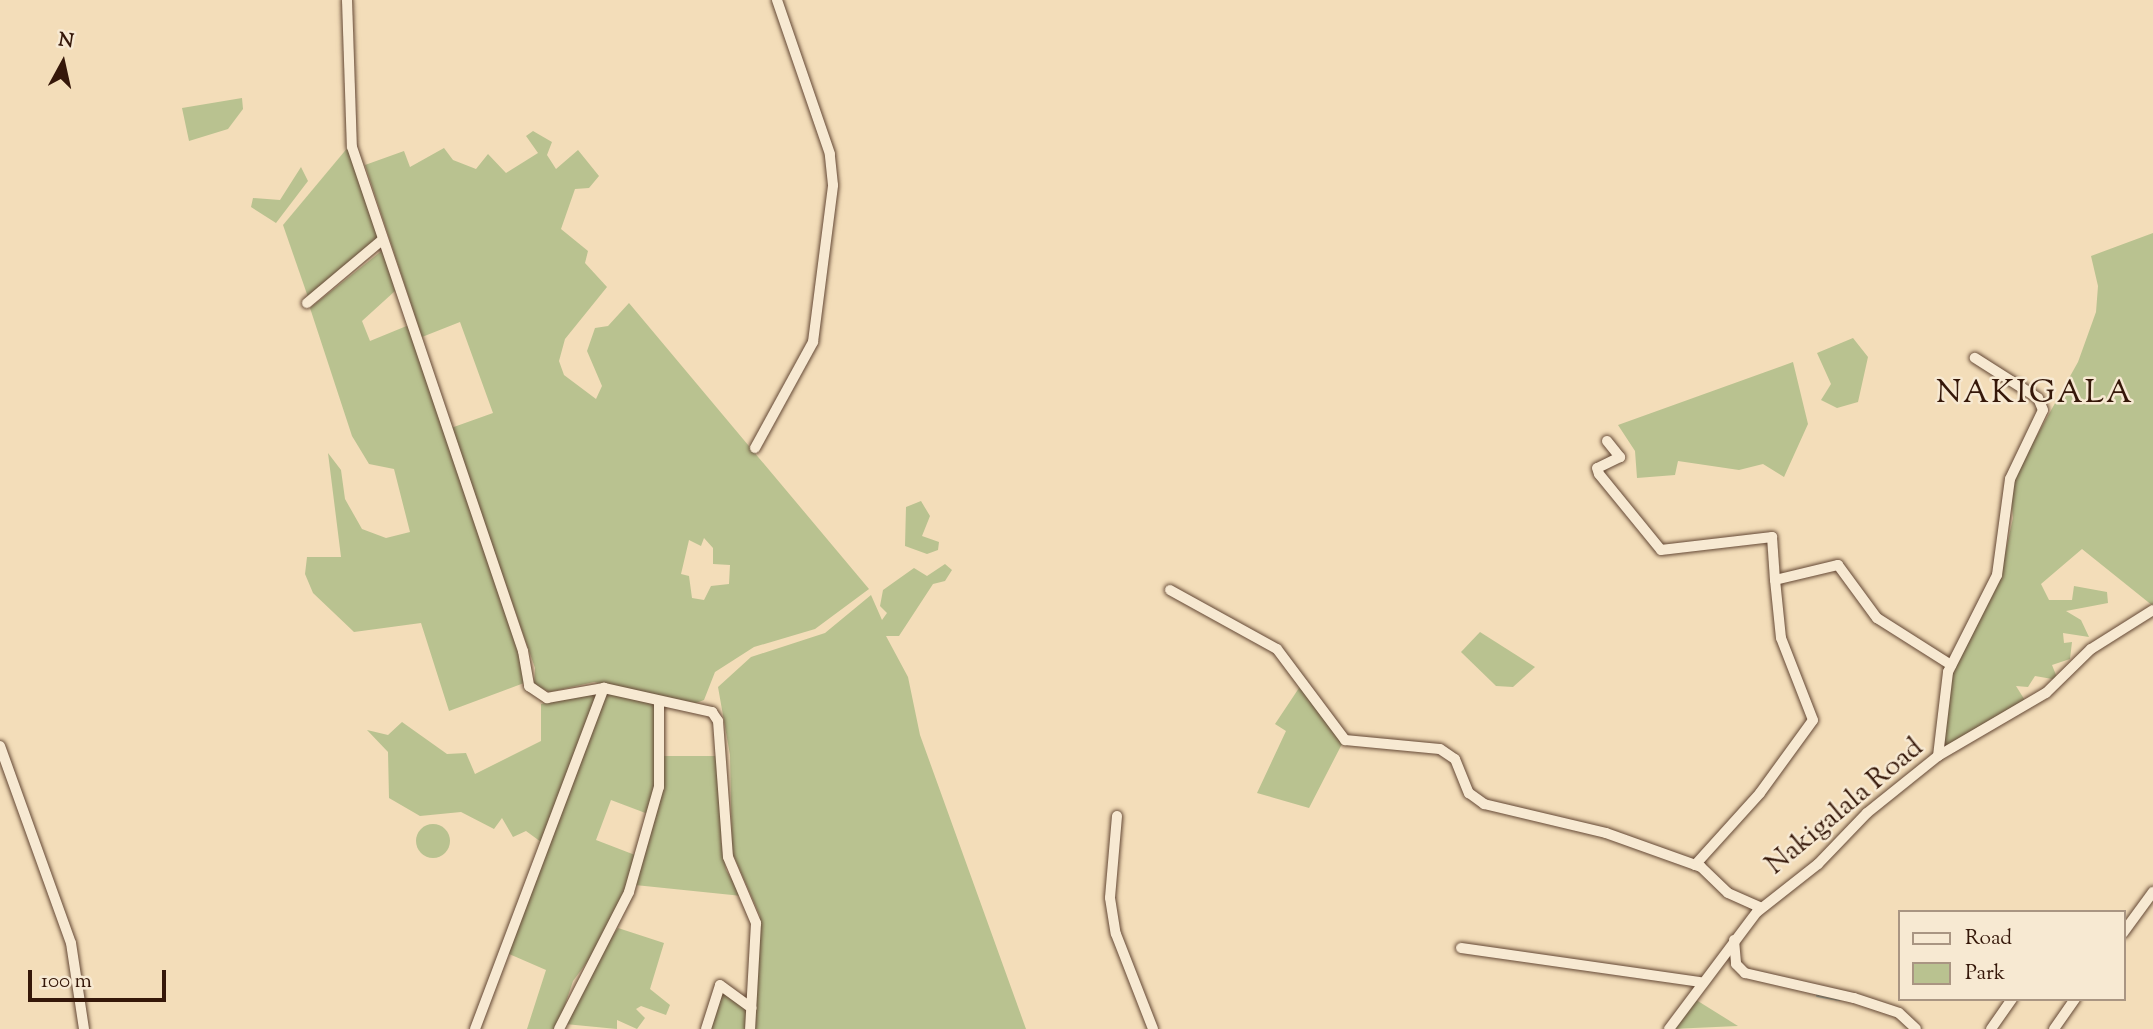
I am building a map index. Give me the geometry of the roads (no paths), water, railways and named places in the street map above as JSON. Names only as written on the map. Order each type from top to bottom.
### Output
[{"type":"street","points":[[347,0],[348,124],[382,240],[523,651],[529,686],[547,698],[604,688],[712,712],[718,721],[728,857],[756,923],[750,1029]]},
{"type":"street","points":[[755,448],[813,342],[833,186],[830,154],[778,0]]},
{"type":"street","points":[[307,303],[382,240]]},
{"type":"street","points":[[1938,757],[1951,665],[1997,575],[2010,479],[2043,410],[2038,398],[1975,358]]},
{"type":"street","points":[[1606,441],[1620,457],[1597,468],[1598,474],[1661,550],[1772,537],[1781,638],[1813,720],[1760,793],[1695,865]]},
{"type":"street","points":[[1775,580],[1838,565],[1877,618],[1951,665]]},
{"type":"street","points":[[1170,590],[1277,649],[1345,740],[1435,747],[1455,759],[1469,793],[1484,804],[1606,833],[1695,865],[1728,893],[1761,908]]},
{"type":"street","name":"Nakigalala Road","points":[[1669,1029],[1700,982],[1761,908],[1938,757],[2046,693],[2091,649],[2153,610]]},
{"type":"street","points":[[475,1029],[604,688]]},
{"type":"street","points":[[559,1029],[629,892],[659,787],[659,701]]},
{"type":"street","points":[[0,746],[71,943],[84,1029]]},
{"type":"street","points":[[1117,816],[1110,898],[1116,934],[1153,1029]]},
{"type":"street","points":[[2125,930],[2153,892]]},
{"type":"street","points":[[1734,940],[1736,964]]},
{"type":"street","points":[[1461,948],[1700,982]]},
{"type":"street","points":[[1716,962],[1736,964],[1778,985],[1894,1011],[1916,1029]]},
{"type":"street","points":[[705,1029],[720,985],[752,1008]]},
{"type":"street","points":[[1991,1029],[2011,1001]]},
{"type":"street","points":[[2054,1029],[2074,1001]]},
{"type":"waterway","points":[[1817,995],[1839,999]]},
{"type":"district","name":"NAKIGALA","points":[[2035,394]]}]
